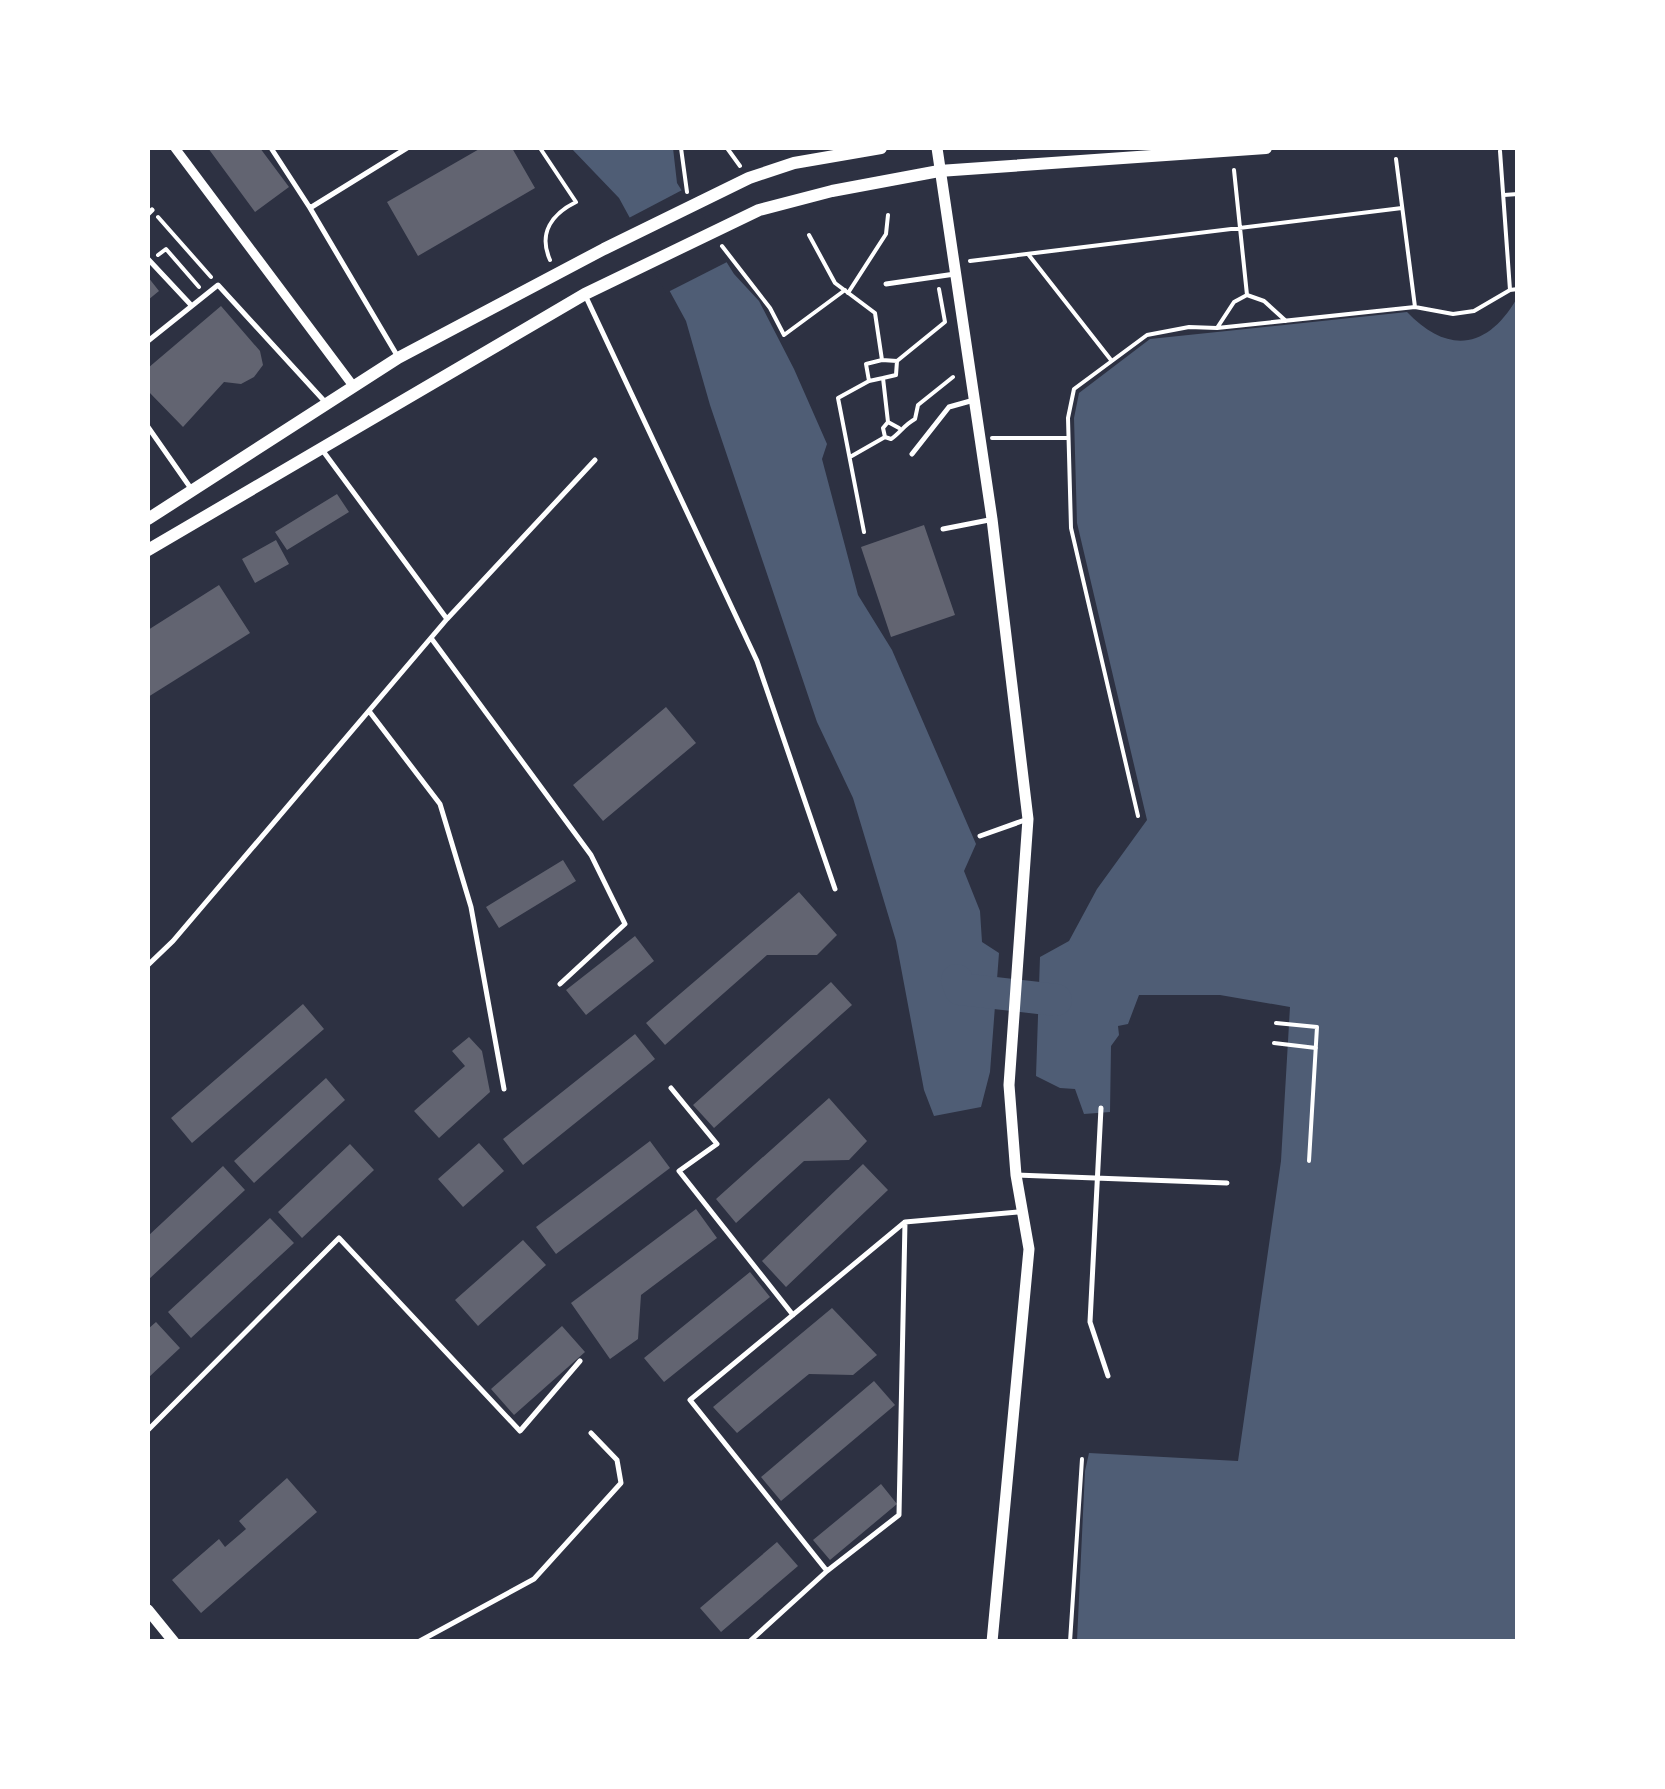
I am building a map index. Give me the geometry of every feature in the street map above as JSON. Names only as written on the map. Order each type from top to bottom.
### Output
[{"type":"main road","points":[[148,518],[398,358],[623,240],[694,198],[794,163],[881,148]]},
{"type":"main road","points":[[148,550],[585,294],[759,210],[832,191],[939,171],[1266,148]]},
{"type":"street","points":[[175,148],[354,387]]},
{"type":"street","points":[[937,148],[992,519],[1028,819],[1010,1063],[1016,1175],[1029,1250],[992,1642]]},
{"type":"street","points":[[148,1610],[174,1642]]},
{"type":"lane","points":[[271,148],[398,358]]},
{"type":"lane","points":[[310,208],[407,148]]},
{"type":"lane","points":[[148,259],[191,304]]},
{"type":"lane","points":[[886,284],[936,277],[954,268]]},
{"type":"lane","points":[[148,342],[218,285],[328,404]]},
{"type":"lane","points":[[585,294],[757,661],[834,889]]},
{"type":"lane","points":[[912,454],[949,407],[974,400]]},
{"type":"lane","points":[[148,427],[192,490]]},
{"type":"lane","points":[[321,448],[447,619]]},
{"type":"lane","points":[[148,965],[173,941],[447,619],[595,460]]},
{"type":"lane","points":[[943,529],[992,519]]},
{"type":"lane","points":[[432,638],[591,855],[625,924],[560,984]]},
{"type":"lane","points":[[369,711],[440,804],[472,906],[504,1090]]},
{"type":"lane","points":[[980,836],[1028,819]]},
{"type":"lane","points":[[671,1088],[717,1144],[678,1171],[793,1315]]},
{"type":"lane","points":[[1100,1108],[1090,1322],[1108,1376]]},
{"type":"lane","points":[[1016,1175],[1227,1183]]},
{"type":"lane","points":[[827,1572],[690,1400],[905,1222],[1022,1212]]},
{"type":"lane","points":[[749,1642],[827,1572],[899,1515],[905,1222]]},
{"type":"lane","points":[[148,1430],[340,1238],[520,1431],[580,1361]]},
{"type":"lane","points":[[418,1642],[534,1579],[620,1483],[616,1460],[591,1433]]},
{"type":"path","points":[[540,148],[576,202],[556,212],[544,235],[547,256],[558,272]]},
{"type":"path","points":[[680,148],[694,198]]},
{"type":"path","points":[[727,148],[749,178]]},
{"type":"path","points":[[1500,152],[1510,290]]},
{"type":"path","points":[[1396,159],[1415,307]]},
{"type":"path","points":[[1234,170],[1247,295]]},
{"type":"path","points":[[1504,196],[1518,194]]},
{"type":"path","points":[[954,268],[1028,254],[1402,208]]},
{"type":"path","points":[[150,212],[218,285]]},
{"type":"path","points":[[716,234],[737,269],[770,308],[784,335],[846,292],[886,234],[888,215]]},
{"type":"path","points":[[809,235],[835,283],[875,312],[882,360]]},
{"type":"path","points":[[156,257],[166,249],[204,294]]},
{"type":"path","points":[[1028,254],[1112,361]]},
{"type":"path","points":[[869,381],[866,364],[897,360],[946,322],[936,277]]},
{"type":"path","points":[[1138,816],[1071,528],[1068,418],[1074,389],[1147,335],[1415,307],[1453,314],[1474,311],[1518,289]]},
{"type":"path","points":[[1217,328],[1234,302],[1247,295],[1264,301],[1286,321]]},
{"type":"path","points":[[864,532],[838,398],[869,381],[896,376],[897,360]]},
{"type":"path","points":[[850,457],[885,437],[890,439],[915,419],[918,405],[954,377]]},
{"type":"path","points":[[883,378],[888,422],[883,428],[885,437]]},
{"type":"path","points":[[888,422],[900,428]]},
{"type":"path","points":[[980,438],[1068,438]]},
{"type":"path","points":[[1276,1022],[1318,1027],[1309,1162]]},
{"type":"path","points":[[1274,1044],[1316,1048]]},
{"type":"path","points":[[1070,1642],[1082,1459]]},
{"type":"water","points":[[571,148],[673,148],[677,183],[734,274],[759,301],[827,444],[822,459],[858,595],[892,650],[976,844],[964,871],[980,911],[982,942],[999,953],[990,1072],[981,1107],[934,1116],[924,1090],[896,941],[853,798],[817,722],[710,405],[686,321],[619,198]]},
{"type":"water","points":[[1517,298],[1517,1641],[1077,1641],[1089,1453],[1238,1461],[1281,1161],[1290,1007],[1220,995],[1139,995],[1128,1024],[1118,1026],[1119,1035],[1111,1046],[1110,1112],[1084,1114],[1075,1089],[1060,1088],[1036,1076],[1040,957],[1069,941],[1097,889],[1147,820],[1077,523],[1074,418],[1079,393],[1150,339],[1407,312],[1437,335],[1466,340],[1493,328]]},
{"type":"pier","points":[[686,188],[731,260],[666,293],[625,220]]},
{"type":"building","points":[[208,148],[260,148],[289,187],[255,212]]},
{"type":"building","points":[[481,148],[512,148],[535,188],[418,256],[387,202]]},
{"type":"building","points":[[148,277],[159,291],[148,300]]},
{"type":"building","points":[[221,306],[260,351],[263,365],[254,377],[241,384],[224,382],[183,427],[148,391],[148,368]]},
{"type":"building","points":[[337,494],[349,512],[287,550],[275,532]]},
{"type":"building","points":[[924,525],[955,615],[891,637],[861,547]]},
{"type":"building","points":[[276,540],[289,564],[255,583],[242,559]]},
{"type":"building","points":[[219,585],[250,633],[148,697],[148,630]]},
{"type":"building","points":[[666,707],[696,743],[603,821],[573,785]]},
{"type":"building","points":[[563,860],[576,881],[499,928],[486,907]]},
{"type":"building","points":[[799,892],[837,935],[817,955],[767,955],[665,1045],[646,1023]]},
{"type":"building","points":[[635,936],[654,961],[586,1015],[566,990]]},
{"type":"building","points":[[831,982],[852,1005],[714,1128],[693,1105]]},
{"type":"building","points":[[303,1004],[324,1029],[192,1143],[171,1118]]},
{"type":"building","points":[[635,1034],[655,1059],[523,1165],[503,1139]]},
{"type":"building","points":[[469,1037],[482,1051],[490,1092],[439,1138],[414,1111],[465,1066],[452,1051]]},
{"type":"building","points":[[326,1078],[345,1100],[254,1183],[234,1161]]},
{"type":"building","points":[[829,1098],[867,1141],[849,1160],[804,1161],[736,1223],[716,1199]]},
{"type":"building","points":[[650,1141],[670,1168],[556,1254],[536,1227]]},
{"type":"building","points":[[479,1143],[504,1171],[463,1207],[438,1179]]},
{"type":"building","points":[[350,1144],[374,1170],[302,1238],[278,1212]]},
{"type":"building","points":[[863,1164],[888,1190],[786,1287],[762,1261]]},
{"type":"building","points":[[223,1166],[245,1190],[148,1280],[148,1236]]},
{"type":"building","points":[[696,1209],[717,1238],[641,1295],[638,1339],[610,1359],[571,1303]]},
{"type":"building","points":[[270,1218],[294,1243],[191,1338],[168,1312]]},
{"type":"building","points":[[523,1240],[546,1265],[478,1326],[455,1300]]},
{"type":"building","points":[[750,1272],[770,1297],[664,1382],[644,1358]]},
{"type":"building","points":[[832,1308],[877,1355],[853,1375],[809,1374],[737,1433],[713,1407]]},
{"type":"building","points":[[156,1322],[180,1348],[148,1378],[148,1329]]},
{"type":"building","points":[[562,1326],[585,1352],[514,1415],[491,1389]]},
{"type":"building","points":[[874,1381],[895,1405],[781,1501],[761,1477]]},
{"type":"building","points":[[287,1478],[317,1512],[201,1613],[172,1580],[219,1539],[225,1547],[246,1529],[239,1521]]},
{"type":"building","points":[[881,1484],[897,1504],[830,1560],[813,1540]]},
{"type":"building","points":[[777,1542],[798,1566],[721,1632],[700,1608]]},
{"type":"waterway","points":[[957,980],[960,989],[1056,1000]]}]
